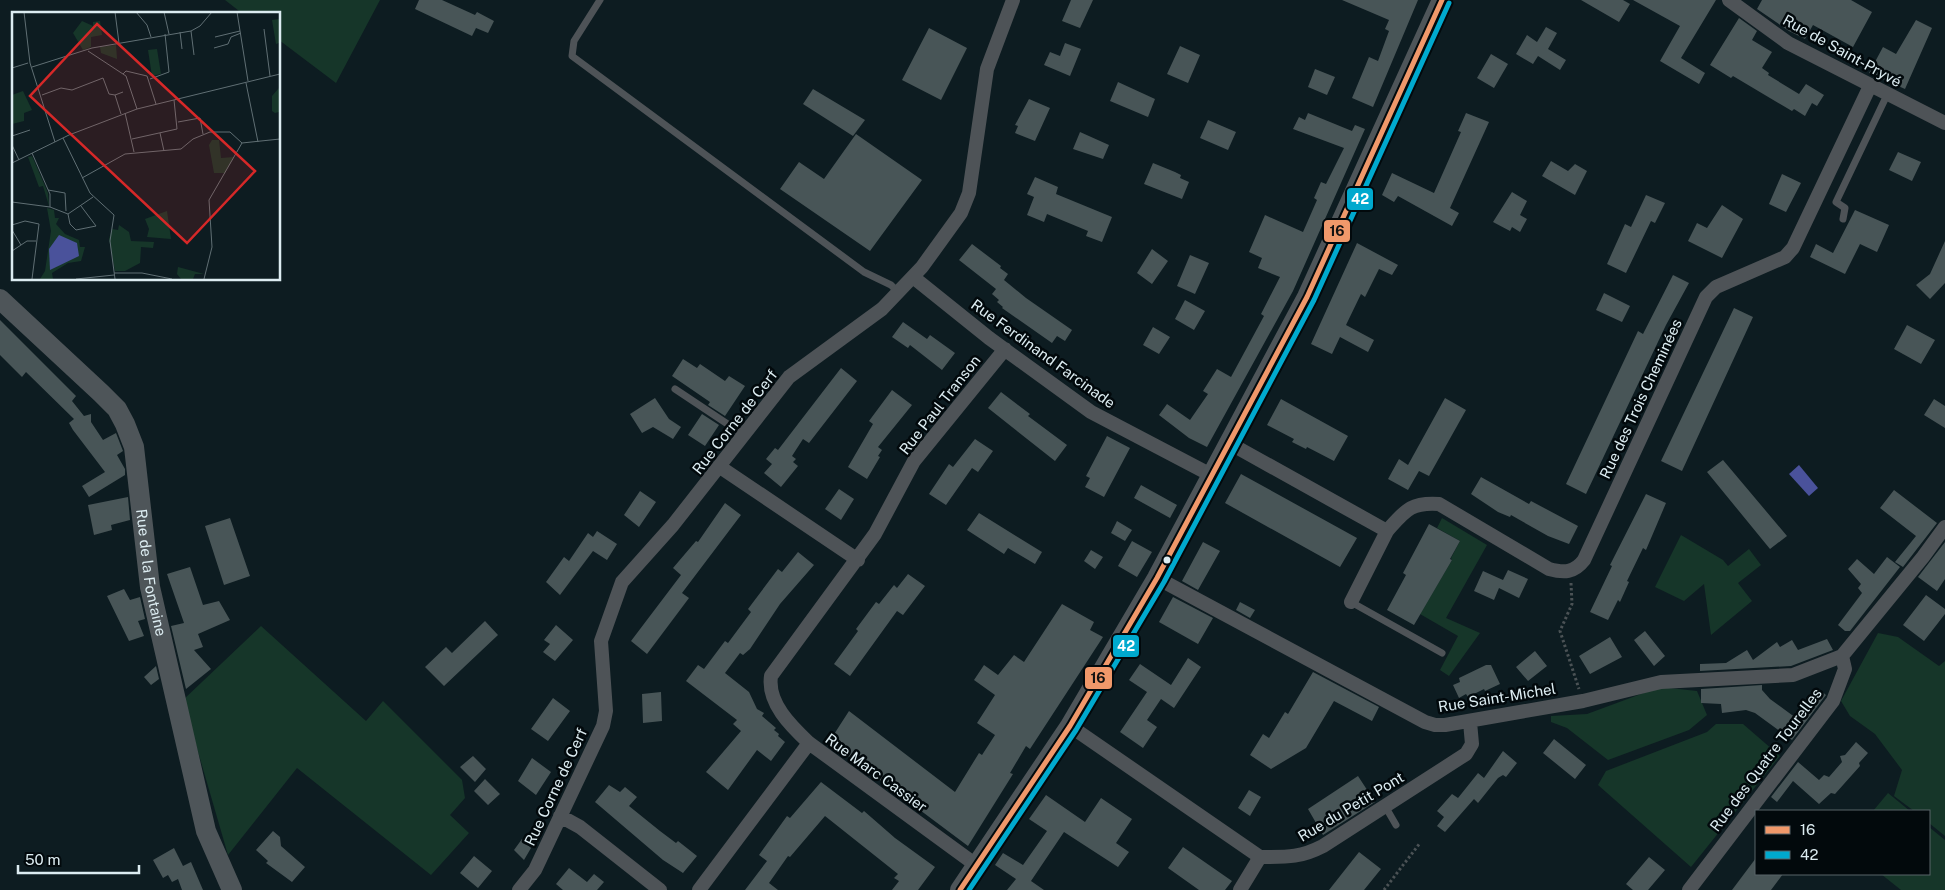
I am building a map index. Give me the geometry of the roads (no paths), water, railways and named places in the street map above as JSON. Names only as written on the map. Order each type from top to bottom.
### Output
[{"type":"main road","points":[[960,890],[1070,726],[1157,578],[1307,297],[1442,0]]},
{"type":"main road","name":"Rue de la Fontaine","points":[[0,299],[101,393],[117,409],[125,424],[134,447],[150,587],[206,830],[232,890]]},
{"type":"street","name":"Rue Corne de Cerf","points":[[519,890],[535,870],[605,718],[601,641],[622,582],[673,525],[789,377],[868,321],[899,293],[965,207],[969,193],[987,69],[1013,0]]},
{"type":"street","name":"Rue de Saint-Pryvé","points":[[1729,0],[1788,43],[1945,123]]},
{"type":"street","name":"Rue des Trois Cheminées","points":[[1388,531],[1406,509],[1422,503],[1439,504],[1549,569],[1564,573],[1578,568],[1584,560],[1706,298],[1716,287],[1785,257],[1793,248],[1870,86]]},
{"type":"street","name":"Rue Ferdinand Farcinade","points":[[913,277],[1005,349],[1091,412],[1212,476]]},
{"type":"street","name":"Rue Paul Transon","points":[[809,743],[795,730],[772,697],[769,687],[771,676],[858,560],[875,534],[914,461],[1005,349]]},
{"type":"street","points":[[1229,443],[1388,531],[1352,602]]},
{"type":"street","points":[[720,467],[858,560]]},
{"type":"street","points":[[1842,656],[1923,558],[1945,527]]},
{"type":"street","name":"Rue Saint-Michel","points":[[1157,578],[1425,722],[1435,725],[1470,722],[1583,701],[1661,682],[1793,675],[1842,656]]},
{"type":"street","name":"Rue des Quatre Tourelles","points":[[1689,890],[1833,701],[1845,668],[1842,656]]},
{"type":"street","name":"Rue du Petit Pont","points":[[1260,857],[1296,857],[1307,855],[1385,806],[1470,750],[1472,730],[1470,722]]},
{"type":"street","points":[[1070,726],[1260,857],[1240,890]]},
{"type":"street","name":"Rue Marc Cassier","points":[[699,890],[809,743],[976,865]]},
{"type":"street","points":[[560,816],[580,827],[660,890]]},
{"type":"lane","points":[[600,0],[574,41],[572,56],[864,272],[890,285],[899,293]]},
{"type":"lane","points":[[1843,219],[1845,208],[1836,202],[1887,95]]},
{"type":"lane","points":[[675,389],[744,436]]},
{"type":"lane","points":[[1352,602],[1442,653]]},
{"type":"lane","points":[[1385,806],[1396,825]]},
{"type":"water","points":[[1799,465],[1818,488],[1809,496],[1789,474]]}]
